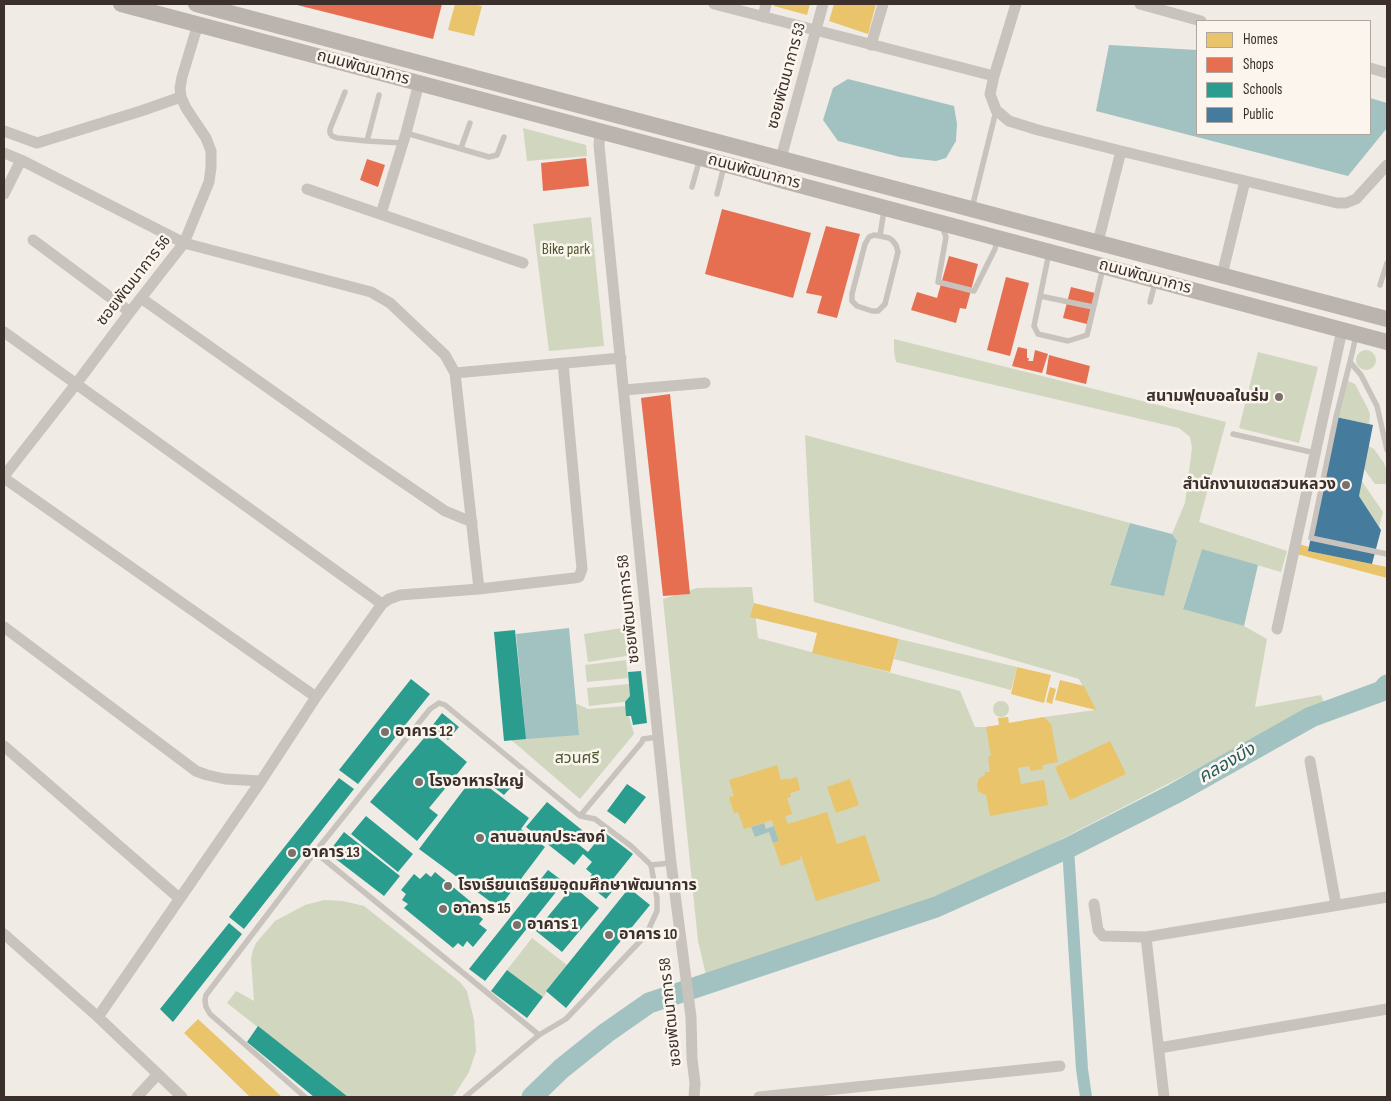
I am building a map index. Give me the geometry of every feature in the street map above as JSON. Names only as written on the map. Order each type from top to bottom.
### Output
[{"type":"main road","name":"ถนนพัฒนาการ","points":[[120,4],[1387,342]]},
{"type":"main road","name":"ถนนพัฒนาการ","points":[[196,4],[1387,319]]},
{"type":"main road","points":[[600,131],[606,112]]},
{"type":"main road","points":[[781,158],[784,181]]},
{"type":"main road","points":[[1155,280],[1162,259]]},
{"type":"street","points":[[714,4],[994,76]]},
{"type":"street","points":[[763,17],[766,4]]},
{"type":"street","name":"ซอยพัฒนาการ 53","points":[[781,158],[823,4]]},
{"type":"street","points":[[871,45],[883,4]]},
{"type":"street","points":[[1016,4],[990,94],[996,110],[1009,121],[1121,151],[1337,203],[1346,203],[1356,198],[1387,165]]},
{"type":"street","points":[[1140,4],[1197,20]]},
{"type":"street","points":[[4,131],[37,143],[181,97],[182,77],[198,24]]},
{"type":"street","points":[[1371,68],[1387,73]]},
{"type":"street","points":[[381,214],[405,138],[419,83]]},
{"type":"street","name":"ซอยพัฒนาการ 56","points":[[4,477],[184,243],[209,182],[211,159],[206,138],[181,97]]},
{"type":"street","name":"ซอยพัฒนาการ 58","points":[[600,131],[599,145],[658,737],[671,863],[691,1017],[692,1059],[696,1083],[694,1097]]},
{"type":"street","points":[[1098,242],[1121,151]]},
{"type":"street","points":[[4,153],[184,243],[371,292],[390,303],[445,355],[455,373],[479,589]]},
{"type":"street","points":[[4,194],[21,160]]},
{"type":"street","points":[[1222,275],[1245,181]]},
{"type":"street","points":[[307,189],[523,263]]},
{"type":"street","points":[[33,240],[130,312]]},
{"type":"street","points":[[141,298],[377,466],[445,511],[472,522]]},
{"type":"street","points":[[4,332],[382,604]]},
{"type":"street","points":[[1277,629],[1315,453],[1350,332]]},
{"type":"street","points":[[455,373],[620,358]]},
{"type":"street","points":[[98,1017],[261,781],[316,697],[382,604],[400,595],[479,589],[579,577],[582,569],[563,363]]},
{"type":"street","points":[[624,390],[705,382]]},
{"type":"street","points":[[4,477],[316,697]]},
{"type":"street","points":[[4,626],[196,771],[225,779],[261,781]]},
{"type":"street","points":[[4,746],[179,898]]},
{"type":"street","points":[[1310,761],[1336,905]]},
{"type":"street","points":[[1094,904],[1098,930],[1103,936],[1146,937],[1387,897]]},
{"type":"street","points":[[4,934],[98,1017],[182,1097]]},
{"type":"street","points":[[1146,937],[1164,1097]]},
{"type":"street","points":[[1158,1048],[1387,1009]]},
{"type":"street","points":[[759,1097],[1060,1066]]},
{"type":"street","points":[[137,1097],[158,1074]]},
{"type":"street","name":"ซอยพัฒนาการ 58","points":[[696,1083],[704,1097]]},
{"type":"lane","points":[[344,92],[330,129],[332,136],[337,138],[367,141],[405,138],[461,148],[493,157],[497,156],[504,137]]},
{"type":"lane","points":[[367,141],[379,95]]},
{"type":"lane","points":[[972,208],[996,110]]},
{"type":"lane","points":[[461,148],[470,123]]},
{"type":"lane","points":[[692,188],[700,158]]},
{"type":"lane","points":[[717,194],[725,164]]},
{"type":"lane","points":[[880,236],[885,207]]},
{"type":"lane","points":[[941,222],[946,237],[938,282],[974,291],[995,249],[998,237]]},
{"type":"lane","points":[[874,235],[880,236],[892,240],[898,252],[885,304],[878,310],[872,311],[857,306],[852,301],[852,294],[865,244],[869,237],[874,235]]},
{"type":"lane","points":[[1050,252],[1034,326],[1038,334],[1068,341],[1086,335],[1103,266]]},
{"type":"lane","points":[[1380,285],[1387,263]]},
{"type":"lane","points":[[1150,302],[1155,280]]},
{"type":"lane","points":[[1040,296],[1093,307]]},
{"type":"lane","points":[[1311,538],[1338,409],[1350,362],[1350,332]]},
{"type":"lane","points":[[1350,362],[1361,375],[1377,406],[1387,450]]},
{"type":"lane","points":[[1233,434],[1315,453]]},
{"type":"lane","points":[[1297,534],[1387,554]]},
{"type":"lane","points":[[305,1097],[210,1014],[206,1007],[206,995],[315,852],[430,709],[439,703],[445,705],[580,816],[595,819],[631,846],[651,865],[658,911],[646,935],[566,1019],[539,1036],[465,1097]]},
{"type":"lane","points":[[580,816],[643,739],[658,737]]},
{"type":"lane","points":[[315,852],[539,1036]]},
{"type":"lane","points":[[651,865],[671,863]]},
{"type":"green space","points":[[523,128],[586,145],[587,156],[527,161]]},
{"type":"green space","name":"Bike park","points":[[591,217],[604,346],[549,351],[533,224]]},
{"type":"green space","points":[[894,339],[1226,422],[1199,522],[1287,551],[1281,572],[1202,549],[1183,608],[1244,626],[1267,639],[1255,707],[1321,695],[1324,703],[1048,846],[980,878],[853,929],[706,975],[698,941],[663,599],[697,588],[752,587],[758,638],[960,691],[975,727],[986,727],[1095,710],[1079,679],[814,602],[805,435],[1130,523],[1110,584],[1164,595],[1177,542],[1172,534],[1185,503],[1192,448],[1190,437],[1179,428],[896,362]]},
{"type":"green space","points":[[1362,350],[1370,350],[1376,356],[1376,364],[1370,370],[1362,370],[1356,364],[1356,356]]},
{"type":"green space","name":"สนามฟุตบอลในร่ม","points":[[1258,352],[1318,367],[1299,443],[1239,428]]},
{"type":"green space","points":[[1346,382],[1355,384],[1367,407],[1370,414],[1369,424],[1336,417]]},
{"type":"green space","points":[[1368,446],[1374,449],[1384,463],[1387,471],[1386,484],[1375,484],[1364,469]]},
{"type":"green space","points":[[1361,480],[1383,512],[1379,527],[1359,496]]},
{"type":"green space","points":[[628,627],[632,655],[588,662],[584,634]]},
{"type":"green space","points":[[899,639],[1017,667],[1011,690],[894,659]]},
{"type":"green space","points":[[626,660],[628,678],[587,682],[585,665]]},
{"type":"green space","points":[[629,684],[631,701],[589,706],[587,688]]},
{"type":"green space","points":[[1001,701],[1009,709],[1001,717],[993,709]]},
{"type":"green space","name":"สวนศรี","points":[[575,703],[588,709],[626,706],[634,734],[580,799],[509,738]]},
{"type":"green space","points":[[324,900],[343,901],[364,906],[460,982],[467,991],[474,1020],[476,1051],[469,1072],[451,1097],[347,1097],[227,1003],[236,991],[254,1001],[251,959],[253,950],[256,943],[275,921],[305,905]]},
{"type":"green space","points":[[532,938],[567,965],[543,997],[507,970]]},
{"type":"water","points":[[1109,45],[1196,50],[1196,135],[1371,135],[1371,98],[1387,103],[1387,128],[1348,176],[1096,111]]},
{"type":"water","points":[[848,79],[954,106],[957,124],[956,141],[946,158],[936,161],[900,157],[838,141],[823,120],[833,88]]},
{"type":"water","points":[[1130,523],[1172,534],[1177,541],[1164,596],[1110,585]]},
{"type":"water","points":[[1202,549],[1258,565],[1244,626],[1183,609]]},
{"type":"water","points":[[569,628],[579,735],[526,739],[516,634]]},
{"type":"water","points":[[764,823],[766,829],[774,826],[779,841],[773,843],[769,832],[755,837],[751,827]]},
{"type":"building: Homes","points":[[455,4],[482,6],[474,36],[448,30]]},
{"type":"building: Homes","points":[[775,4],[810,4],[807,15],[774,6]]},
{"type":"building: Homes","points":[[834,4],[876,4],[868,34],[829,21]]},
{"type":"building: Homes","points":[[1296,543],[1309,547],[1308,551],[1387,567],[1387,578],[1293,553]]},
{"type":"building: Homes","points":[[754,603],[899,639],[890,672],[812,653],[817,633],[750,617]]},
{"type":"building: Homes","points":[[1017,667],[1051,675],[1044,703],[1011,694]]},
{"type":"building: Homes","points":[[1060,680],[1084,686],[1096,710],[1055,700]]},
{"type":"building: Homes","points":[[1050,687],[1056,689],[1052,704],[1046,702]]},
{"type":"building: Homes","points":[[1008,717],[1009,723],[1044,717],[1051,724],[1058,762],[1042,765],[1043,769],[1030,771],[1030,766],[1018,768],[1021,784],[1044,780],[1048,805],[990,816],[986,795],[978,791],[977,785],[979,778],[985,775],[985,772],[990,772],[988,757],[991,756],[986,727],[999,725],[998,718]]},
{"type":"building: Homes","points":[[1110,741],[1126,774],[1070,800],[1055,767]]},
{"type":"building: Homes","points":[[777,765],[781,780],[797,777],[800,790],[790,793],[791,797],[787,798],[792,814],[785,816],[788,824],[827,812],[837,844],[865,835],[880,881],[816,901],[801,855],[801,859],[781,866],[773,843],[779,841],[772,820],[744,829],[738,812],[734,813],[729,797],[734,796],[729,780]]},
{"type":"building: Homes","points":[[850,779],[859,805],[836,813],[827,787]]},
{"type":"building: Homes","points":[[198,1019],[282,1097],[250,1097],[184,1033]]},
{"type":"building: Shops","points":[[293,4],[442,4],[433,39]]},
{"type":"building: Shops","points":[[586,158],[589,186],[543,191],[541,163]]},
{"type":"building: Shops","points":[[367,159],[385,165],[378,187],[360,180]]},
{"type":"building: Shops","points":[[722,209],[811,233],[793,298],[705,274]]},
{"type":"building: Shops","points":[[826,226],[860,234],[837,318],[817,313],[822,296],[806,293]]},
{"type":"building: Shops","points":[[949,256],[978,264],[966,309],[960,308],[956,323],[911,310],[917,292],[937,298]]},
{"type":"building: Shops","points":[[1006,277],[1029,283],[1010,356],[987,350]]},
{"type":"building: Shops","points":[[1071,287],[1095,293],[1087,324],[1063,318]]},
{"type":"building: Shops","points":[[1018,347],[1027,349],[1028,361],[1033,361],[1035,350],[1048,354],[1042,373],[1012,366]]},
{"type":"building: Shops","points":[[1049,355],[1090,366],[1086,384],[1046,374]]},
{"type":"building: Shops","points":[[670,394],[690,594],[663,596],[641,398]]},
{"type":"building: Schools","points":[[515,630],[526,739],[504,741],[494,632]]},
{"type":"building: Schools","points":[[641,671],[647,723],[633,725],[631,716],[626,716],[625,702],[630,696],[628,672]]},
{"type":"building: Schools","name":"อาคาร 12","points":[[411,679],[430,694],[358,784],[339,770]]},
{"type":"building: Schools","points":[[442,713],[459,727],[448,740],[432,726]]},
{"type":"building: Schools","name":"โรงอาหารใหญ่","points":[[430,731],[467,762],[429,808],[438,815],[417,841],[370,802]]},
{"type":"building: Schools","name":"ลานอเนกประสงค์","points":[[474,776],[529,818],[521,829],[545,847],[499,908],[419,849]]},
{"type":"building: Schools","points":[[500,777],[513,785],[504,795],[492,786]]},
{"type":"building: Schools","name":"อาคาร 13","points":[[339,778],[354,789],[244,929],[229,917]]},
{"type":"building: Schools","points":[[627,784],[646,797],[625,824],[607,811]]},
{"type":"building: Schools","points":[[547,802],[587,834],[578,844],[588,852],[604,832],[633,854],[613,879],[618,884],[606,899],[586,883],[592,874],[586,869],[592,862],[583,854],[574,865],[526,827]]},
{"type":"building: Schools","points":[[366,816],[413,854],[398,872],[351,834]]},
{"type":"building: Schools","points":[[344,832],[400,876],[384,896],[328,853]]},
{"type":"building: Schools","name":"อาคาร 1","points":[[548,870],[564,882],[485,981],[469,969]]},
{"type":"building: Schools","name":"อาคาร 15","points":[[435,872],[482,911],[478,915],[483,919],[479,924],[487,930],[473,947],[467,941],[463,947],[458,943],[453,948],[404,908],[408,904],[402,900],[406,894],[401,890],[414,874],[420,879],[426,873],[431,877]]},
{"type":"building: Schools","points":[[573,886],[599,908],[562,952],[536,931]]},
{"type":"building: Schools","name":"อาคาร 10","points":[[629,888],[650,905],[566,1008],[546,991]]},
{"type":"building: Schools","points":[[229,923],[242,934],[173,1022],[160,1009]]},
{"type":"building: Schools","points":[[507,970],[543,997],[527,1018],[491,991]]},
{"type":"building: Schools","points":[[258,1026],[348,1097],[314,1097],[247,1042]]},
{"type":"building: Public","points":[[1336,417],[1373,425],[1359,496],[1381,530],[1372,564],[1308,551]]},
{"type":"waterway","name":"คลองบึง","points":[[532,1097],[561,1069],[606,1033],[649,1003],[936,907],[1068,848],[1174,794],[1311,717],[1382,691],[1387,685]]},
{"type":"waterway","points":[[1068,848],[1082,1069],[1086,1097]]},
{"type":"place","name":"สนามฟุตบอลในร่ม","points":[[1279,397]]},
{"type":"place","name":"สำนักงานเขตสวนหลวง","points":[[1346,485]]},
{"type":"place","name":"อาคาร 12","points":[[385,732]]},
{"type":"place","name":"โรงอาหารใหญ่","points":[[419,782]]},
{"type":"place","name":"ลานอเนกประสงค์","points":[[480,838]]},
{"type":"place","name":"อาคาร 13","points":[[292,853]]},
{"type":"place","name":"โรงเรียนเตรียมอุดมศึกษาพัฒนาการ","points":[[448,886]]},
{"type":"place","name":"อาคาร 15","points":[[443,909]]},
{"type":"place","name":"อาคาร 1","points":[[517,925]]},
{"type":"place","name":"อาคาร 10","points":[[609,935]]}]
